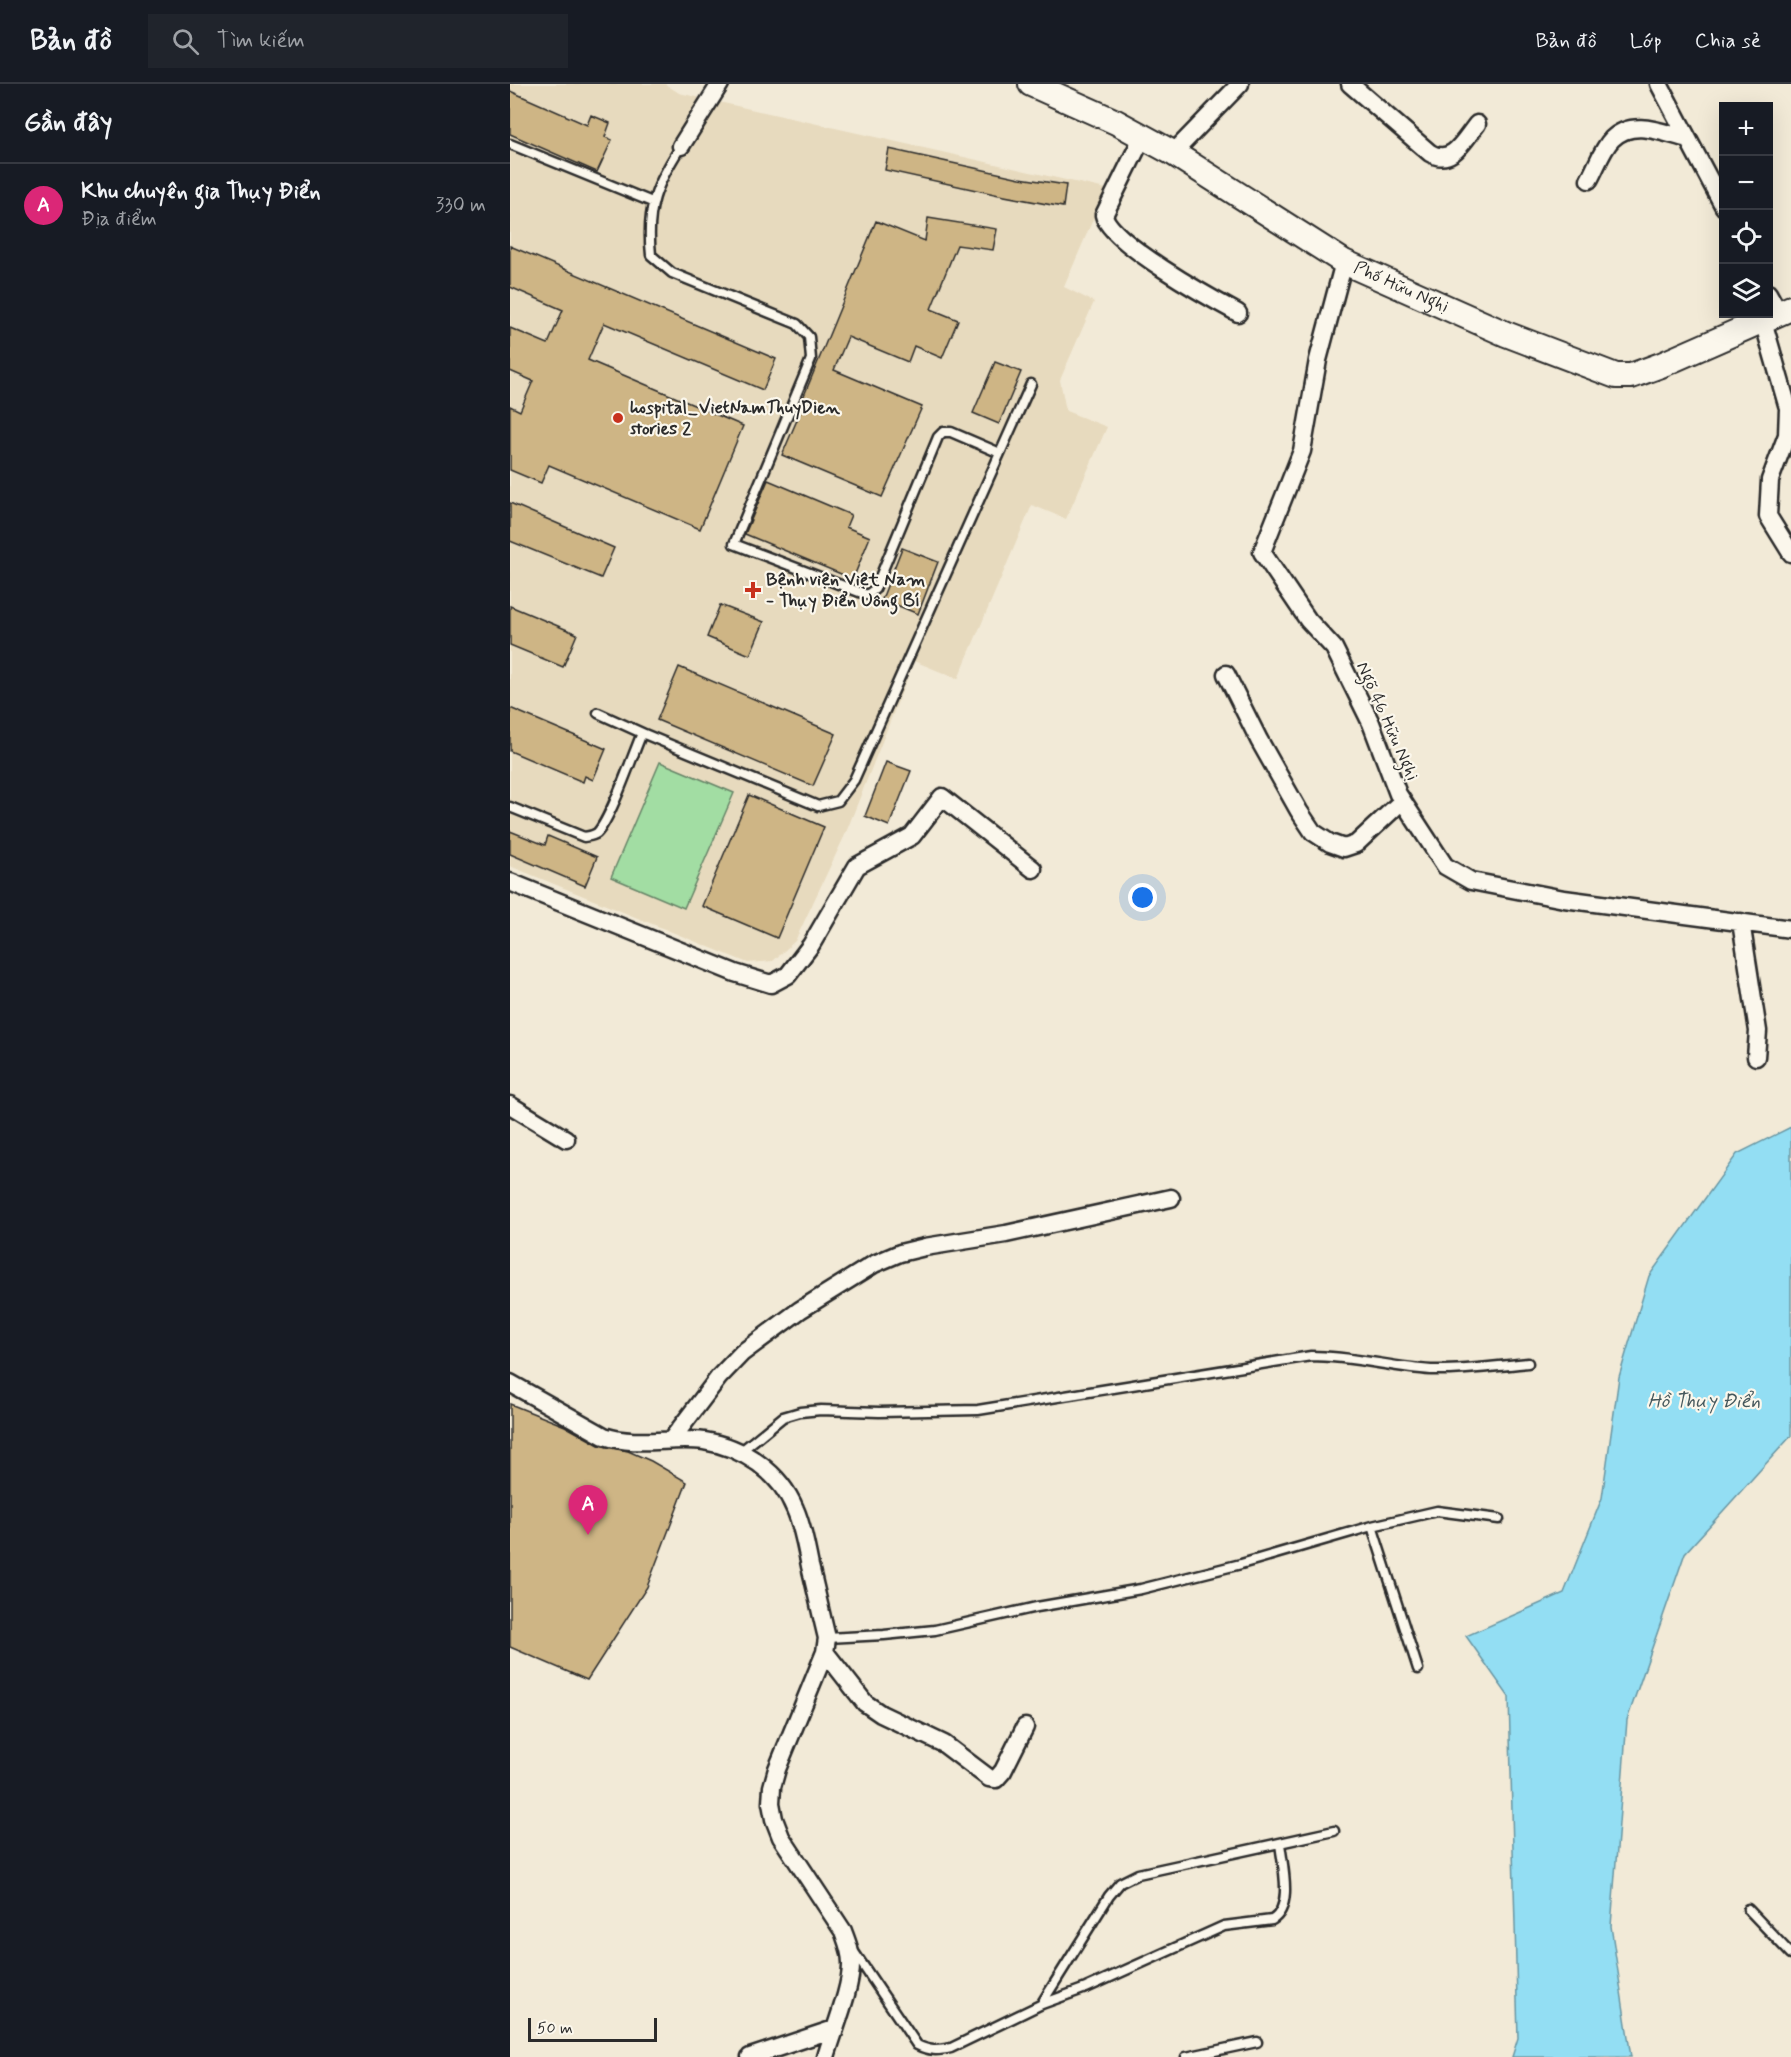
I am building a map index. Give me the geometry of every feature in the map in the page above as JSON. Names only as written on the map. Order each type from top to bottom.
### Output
[{"type":"main road","name":"Phố Hữu Nghị","points":[[1031,84],[1080,105],[1173,153],[1344,262],[1506,334],[1623,377],[1661,365],[1775,309]]},
{"type":"street","points":[[681,146],[720,84]]},
{"type":"street","points":[[1173,153],[1240,84]]},
{"type":"street","points":[[1350,84],[1437,157],[1445,158],[1452,154],[1477,124]]},
{"type":"street","points":[[1659,84],[1719,198]]},
{"type":"street","points":[[1589,180],[1611,140],[1625,130],[1639,126],[1688,139]]},
{"type":"street","points":[[1143,136],[1104,215],[1106,222],[1164,270],[1238,313]]},
{"type":"street","name":"Ngõ 46 Hữu Nghị","points":[[1344,262],[1318,360],[1302,451],[1262,552],[1308,620],[1334,648],[1371,723],[1402,801],[1444,866],[1471,880],[1564,899],[1791,929]]},
{"type":"street","points":[[1775,309],[1788,408],[1787,435],[1770,480],[1768,516],[1791,553]]},
{"type":"street","points":[[1226,674],[1259,740],[1313,832],[1330,843],[1344,848],[1356,844],[1402,801]]},
{"type":"street","points":[[510,882],[735,974],[771,984],[788,975],[811,945],[857,866],[912,836],[942,797],[1033,869]]},
{"type":"street","points":[[1741,922],[1758,1031],[1756,1057]]},
{"type":"street","points":[[510,1105],[566,1139]]},
{"type":"street","points":[[672,1439],[719,1377],[742,1353],[800,1310],[874,1264],[900,1253],[925,1247],[1006,1234],[1171,1198]]},
{"type":"street","points":[[510,1383],[604,1436],[620,1441],[638,1442],[672,1439],[704,1441],[723,1445],[756,1461],[773,1475],[785,1490],[795,1509],[803,1532],[826,1645],[865,1703],[880,1714],[944,1744],[989,1778],[996,1779],[1003,1771],[1025,1727]]},
{"type":"street","points":[[826,1645],[777,1769],[771,1803],[774,1819],[782,1837],[843,1931],[849,1944],[851,1971],[826,2057]]},
{"type":"street","points":[[750,2057],[834,2029]]},
{"type":"lane","points":[[510,144],[652,202]]},
{"type":"lane","points":[[681,146],[664,172],[652,202],[648,233],[651,255],[672,273],[797,324],[809,337],[811,359],[734,544],[867,595],[875,589],[938,437],[943,432],[951,432],[1000,453]]},
{"type":"lane","points":[[598,713],[818,806],[838,801],[854,780],[1031,384]]},
{"type":"lane","points":[[510,807],[584,837],[594,835],[602,827],[642,733]]},
{"type":"lane","points":[[740,1452],[783,1417],[800,1412],[978,1410],[1311,1356],[1336,1356],[1430,1370],[1457,1370],[1528,1363]]},
{"type":"lane","points":[[826,1645],[884,1635],[935,1630],[1037,1607],[1141,1588],[1241,1564],[1372,1526],[1437,1511],[1499,1519]]},
{"type":"lane","points":[[1372,1526],[1418,1669]]},
{"type":"lane","points":[[1042,2004],[1109,1896],[1120,1883],[1138,1874],[1334,1831]]},
{"type":"lane","points":[[849,1944],[909,2036],[927,2054],[951,2048],[1042,2004],[1086,1988],[1224,1926],[1272,1920],[1281,1912],[1285,1895],[1280,1843]]},
{"type":"lane","points":[[1748,1909],[1791,1954]]},
{"type":"lane","points":[[1186,2057],[1257,2042]]},
{"type":"shaded area","name":"Bệnh viện Việt Nam - Thụy Điển Uông Bí","points":[[510,84],[665,84],[679,93],[1106,189],[1064,287],[1094,302],[1060,380],[1066,411],[1107,427],[1066,519],[1032,505],[958,679],[914,661],[845,835],[795,941],[773,961],[748,963],[510,866]]},
{"type":"green space","points":[[660,762],[734,793],[684,908],[611,877]]},
{"type":"water","name":"Hồ Thụy Điển","points":[[1791,1127],[1791,1436],[1685,1553],[1627,1720],[1611,1926],[1631,2057],[1512,2057],[1518,2038],[1509,1697],[1466,1636],[1564,1593],[1602,1498],[1619,1377],[1649,1276],[1737,1154]]},
{"type":"building","points":[[510,91],[587,125],[591,115],[610,123],[605,137],[612,140],[597,172],[510,134]]},
{"type":"building","points":[[889,149],[1020,178],[1066,185],[1063,207],[885,170]]},
{"type":"building","points":[[928,218],[997,229],[993,250],[957,245],[931,309],[958,320],[942,358],[914,346],[908,362],[848,337],[834,370],[922,407],[882,497],[782,455],[876,221],[925,241]]},
{"type":"building","name":"hospital_VietNamThuyDien stories 2","points":[[510,246],[776,359],[763,390],[604,323],[588,360],[743,426],[700,529],[549,465],[541,483],[510,470],[510,406],[520,411],[533,381],[510,371],[510,328],[548,344],[563,310],[510,287]]},
{"type":"building","points":[[995,362],[1021,372],[999,424],[973,413]]},
{"type":"building","points":[[768,480],[851,515],[846,527],[870,537],[853,579],[745,534]]},
{"type":"building","points":[[510,503],[614,548],[601,578],[510,541]]},
{"type":"building","points":[[902,548],[938,562],[918,614],[882,599]]},
{"type":"building","points":[[720,605],[764,622],[750,655],[707,637]]},
{"type":"building","points":[[510,606],[577,634],[563,667],[510,645]]},
{"type":"building","points":[[679,667],[836,734],[813,786],[657,720]]},
{"type":"building","points":[[510,708],[606,749],[593,780],[585,776],[583,782],[510,751]]},
{"type":"building","points":[[886,762],[911,771],[889,826],[865,816]]},
{"type":"building","points":[[749,795],[824,827],[777,938],[702,906]]},
{"type":"building","points":[[510,831],[545,845],[548,836],[597,857],[585,886],[510,854]]},
{"type":"building","points":[[510,1404],[565,1426],[599,1445],[628,1451],[651,1461],[687,1482],[647,1587],[587,1680],[510,1647]]},
{"type":"place","name":"hospital_VietNamThuyDien stories 2","points":[[618,418]]},
{"type":"place","name":"Bệnh viện Việt Nam - Thụy Điển Uông Bí","points":[[753,590]]},
{"type":"place","name":"Khu chuyên gia Thụy Điển","points":[[588,1535]]}]
